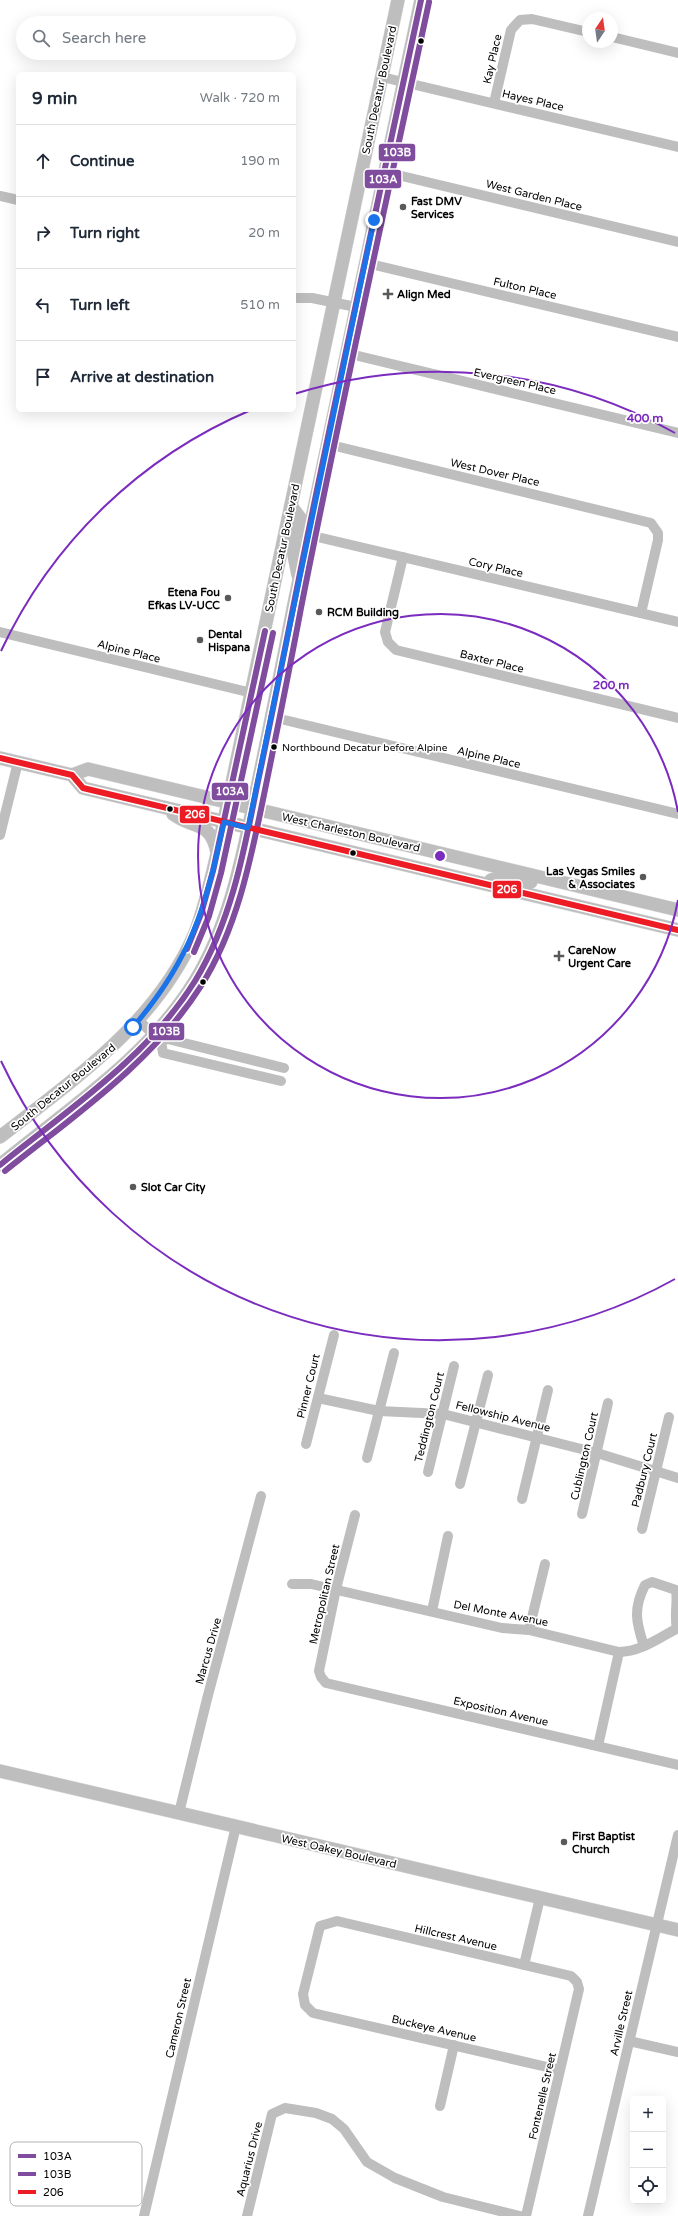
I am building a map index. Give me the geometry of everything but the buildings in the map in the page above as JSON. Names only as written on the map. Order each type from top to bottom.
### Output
[{"type":"main road","name":"South Decatur Boulevard","points":[[0,1137],[107,1052],[138,1021],[160,994],[189,945],[205,902],[252,693],[398,0]]},
{"type":"main road","name":"South Decatur Boulevard","points":[[0,1165],[159,1038],[189,991],[218,936],[228,912],[272,717],[346,353],[421,0]]},
{"type":"main road","points":[[291,506],[300,518],[298,532],[309,535]]},
{"type":"main road","points":[[286,533],[294,541],[294,555],[299,580]]},
{"type":"main road","name":"West Charleston Boulevard","points":[[0,758],[72,775],[88,769],[678,910]]},
{"type":"main road","name":"West Charleston Boulevard","points":[[72,775],[83,788],[678,930]]},
{"type":"main road","points":[[163,807],[181,820],[208,830],[215,842],[217,854]]},
{"type":"main road","points":[[414,867],[450,866],[463,869],[471,868],[476,862]]},
{"type":"main road","points":[[488,884],[491,880],[498,878],[573,885]]},
{"type":"main road","name":"West Oakey Boulevard","points":[[0,1771],[678,1930]]},
{"type":"street","name":"Kay Place","points":[[494,104],[512,30],[520,20],[532,19],[582,31]]},
{"type":"street","points":[[618,39],[678,53]]},
{"type":"street","name":"Hayes Place","points":[[382,77],[678,147]]},
{"type":"street","name":"West Garden Place","points":[[385,172],[678,242]]},
{"type":"street","points":[[0,196],[16,200]]},
{"type":"street","name":"Fulton Place","points":[[366,263],[678,337]]},
{"type":"street","points":[[296,298],[312,298],[356,307]]},
{"type":"street","name":"Evergreen Place","points":[[346,353],[678,433]]},
{"type":"street","name":"West Dover Place","points":[[328,444],[644,519],[655,527],[658,540],[641,613]]},
{"type":"street","name":"Cory Place","points":[[309,535],[678,622]]},
{"type":"street","name":"Baxter Place","points":[[403,557],[385,632],[388,642],[396,650],[678,718]]},
{"type":"street","name":"Alpine Place","points":[[0,632],[252,693]]},
{"type":"street","name":"Alpine Place","points":[[272,717],[678,814]]},
{"type":"street","points":[[0,835],[18,762]]},
{"type":"street","points":[[138,1021],[159,1038],[284,1068]]},
{"type":"street","points":[[159,1038],[163,1053],[281,1081]]},
{"type":"street","name":"Pinner Court","points":[[306,1444],[334,1335]]},
{"type":"street","points":[[368,1458],[394,1353]]},
{"type":"street","name":"Teddington Court","points":[[428,1472],[454,1366]]},
{"type":"street","points":[[460,1484],[488,1375]]},
{"type":"street","points":[[522,1499],[548,1390]]},
{"type":"street","name":"Fellowship Avenue","points":[[318,1398],[379,1411],[443,1414],[476,1421],[597,1453],[678,1478]]},
{"type":"street","name":"Cublington Court","points":[[582,1514],[608,1403]]},
{"type":"street","name":"Padbury Court","points":[[642,1529],[669,1417]]},
{"type":"street","name":"Marcus Drive","points":[[179,1813],[207,1699],[261,1496]]},
{"type":"street","name":"Metropolitan Street","points":[[321,1677],[319,1671],[336,1589],[355,1515]]},
{"type":"street","points":[[432,1611],[448,1536]]},
{"type":"street","points":[[529,1630],[546,1564]]},
{"type":"street","points":[[644,1646],[636,1624],[636,1614],[644,1585],[652,1582],[676,1590],[677,1598],[675,1617],[678,1628]]},
{"type":"street","name":"Del Monte Avenue","points":[[292,1584],[311,1584],[336,1589],[502,1628],[529,1630],[619,1652],[629,1652],[644,1646],[678,1628]]},
{"type":"street","points":[[598,1746],[619,1652]]},
{"type":"street","name":"Exposition Avenue","points":[[321,1677],[326,1683],[678,1765]]},
{"type":"street","name":"Cameron Street","points":[[144,2216],[236,1826]]},
{"type":"street","name":"Arville Street","points":[[588,2216],[678,1837]]},
{"type":"street","points":[[524,1965],[540,1898]]},
{"type":"street","name":"Hillcrest Avenue","points":[[305,2005],[303,1994],[320,1926],[336,1920],[571,1976],[577,1982]]},
{"type":"street","name":"Fontenelle Street","points":[[526,2216],[579,1989],[577,1982]]},
{"type":"street","name":"Buckeye Avenue","points":[[305,2005],[313,2013],[560,2070]]},
{"type":"street","points":[[630,2041],[678,2052]]},
{"type":"street","points":[[440,2106],[454,2045]]},
{"type":"street","name":"Aquarius Drive","points":[[247,2216],[272,2114],[277,2110],[285,2108],[316,2113],[332,2119],[344,2129],[366,2162],[395,2178],[443,2197],[520,2216]]},
{"type":"transit line","name":"103A","points":[[0,1165],[105,1081],[154,1034],[176,1009],[195,981],[218,935],[227,911],[235,886],[247,836],[356,302],[421,0]]},
{"type":"transit line","name":"103B","points":[[5,1171],[85,1108],[136,1064],[160,1040],[201,986],[214,963],[235,914],[255,837],[332,456],[429,2]]},
{"type":"transit line","name":"103A","points":[[187,949],[201,914],[213,871],[265,631]]},
{"type":"transit line","name":"103B","points":[[194,952],[209,916],[221,873],[273,633]]},
{"type":"transit line","name":"206","points":[[0,758],[72,775],[83,788],[678,930]]},
{"type":"place","name":"Fast DMV Services","points":[[403,207]]},
{"type":"place","name":"Align Med","points":[[388,294]]},
{"type":"place","name":"Etena Fou Efkas LV-UCC","points":[[228,598]]},
{"type":"place","name":"RCM Building","points":[[319,612]]},
{"type":"place","name":"Dental Hispana","points":[[200,640]]},
{"type":"place","name":"Northbound Decatur before Alpine","points":[[274,747]]},
{"type":"place","name":"Las Vegas Smiles & Associates","points":[[643,877]]},
{"type":"place","name":"CareNow Urgent Care","points":[[559,956]]},
{"type":"place","name":"Slot Car City","points":[[133,1187]]},
{"type":"place","name":"First Baptist Church","points":[[564,1842]]},
{"type":"route","points":[[133,1027],[160,994],[189,945],[207,896],[224,822],[248,828],[374,220]]}]
